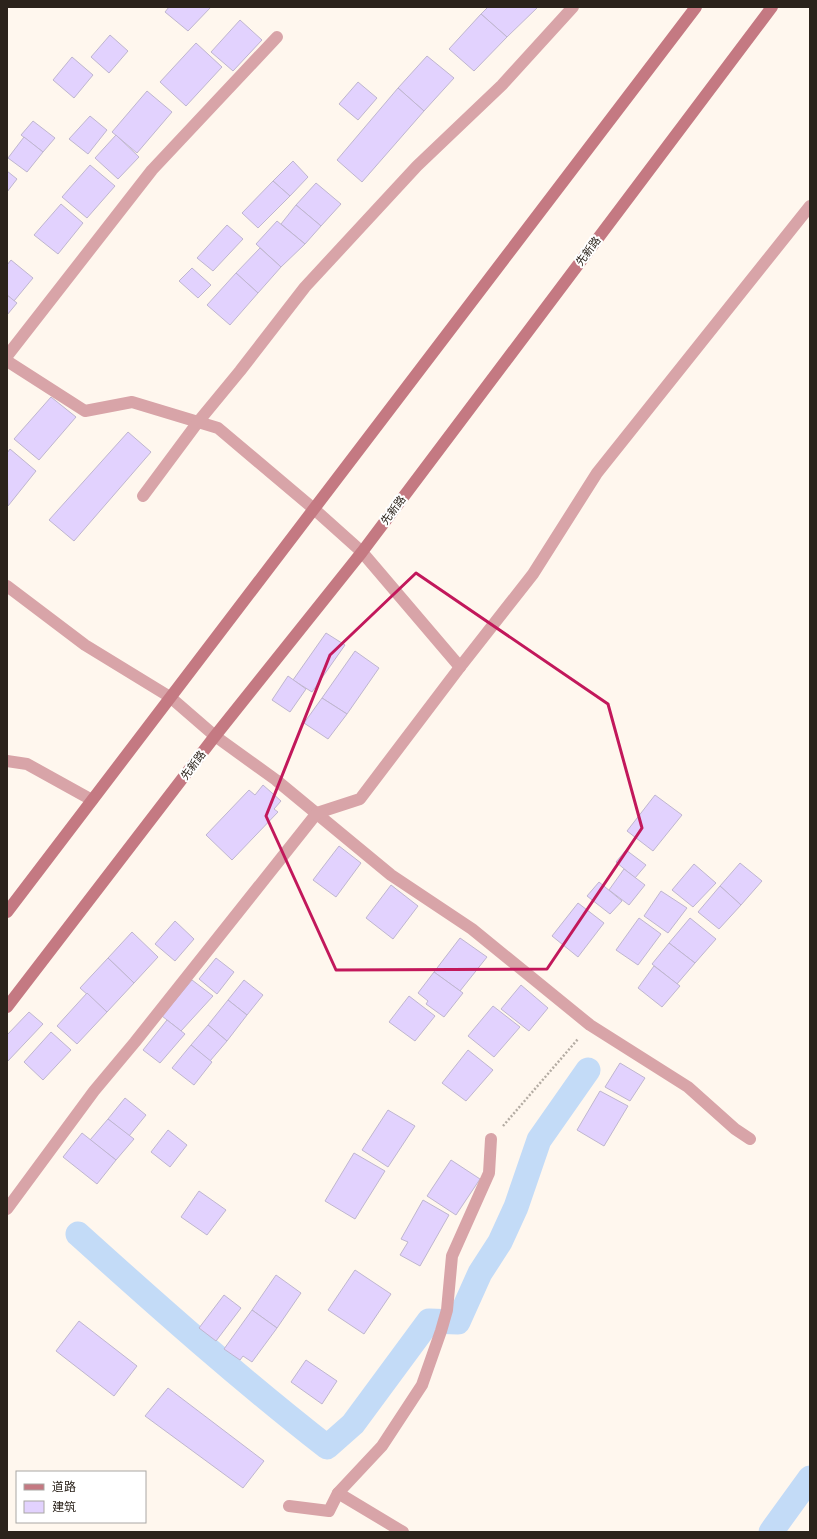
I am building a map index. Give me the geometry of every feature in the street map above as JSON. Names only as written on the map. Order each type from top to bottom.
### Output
[{"type":"main road","points":[[7,912],[696,7]]},
{"type":"main road","name":"先新路","points":[[7,1007],[215,736],[362,552],[772,7]]},
{"type":"lane","points":[[142,496],[198,422],[240,371],[305,287],[417,166],[502,85],[573,7]]},
{"type":"lane","points":[[7,356],[152,170],[277,37]]},
{"type":"lane","points":[[7,1209],[94,1091],[136,1042],[317,813],[360,798],[460,666],[533,574],[598,473],[810,206]]},
{"type":"lane","points":[[7,361],[85,411],[132,402],[218,428],[314,509],[362,552],[460,666]]},
{"type":"lane","points":[[7,586],[85,645],[170,697],[215,736],[276,780],[391,875],[472,929],[590,1025],[688,1088],[735,1129],[750,1139]]},
{"type":"lane","points":[[7,761],[27,764],[92,800]]},
{"type":"lane","points":[[289,1506],[329,1511],[338,1493],[382,1446],[422,1385],[447,1310],[452,1256],[489,1174],[491,1139]]},
{"type":"lane","points":[[338,1493],[403,1532]]},
{"type":"path","points":[[491,1139],[590,1025]]},
{"type":"highlighted area","points":[[416,573],[608,704],[642,828],[547,969],[336,970],[266,816],[330,655]]},
{"type":"building","points":[[169,7],[211,7],[188,31],[165,12]]},
{"type":"building","points":[[488,7],[538,7],[507,37],[481,14]]},
{"type":"building","points":[[481,14],[507,37],[474,71],[449,49]]},
{"type":"building","points":[[240,20],[262,40],[233,71],[211,52]]},
{"type":"building","points":[[110,35],[128,51],[109,73],[91,57]]},
{"type":"building","points":[[196,43],[222,67],[186,106],[160,82]]},
{"type":"building","points":[[427,56],[454,78],[424,111],[398,88]]},
{"type":"building","points":[[72,57],[93,75],[74,98],[53,80]]},
{"type":"building","points":[[358,82],[377,98],[358,120],[339,104]]},
{"type":"building","points":[[398,88],[424,111],[362,182],[337,160]]},
{"type":"building","points":[[147,91],[172,112],[137,153],[112,132]]},
{"type":"building","points":[[90,116],[107,130],[88,154],[69,139]]},
{"type":"building","points":[[33,121],[55,138],[43,152],[21,135]]},
{"type":"building","points":[[116,135],[139,157],[118,179],[95,158]]},
{"type":"building","points":[[24,137],[43,152],[27,172],[8,158]]},
{"type":"building","points":[[293,161],[308,177],[290,196],[273,181]]},
{"type":"building","points":[[90,165],[115,186],[87,218],[62,197]]},
{"type":"building","points":[[7,171],[17,179],[7,192]]},
{"type":"building","points":[[273,181],[290,196],[258,228],[242,213]]},
{"type":"building","points":[[316,183],[341,204],[321,226],[296,205]]},
{"type":"building","points":[[61,204],[83,223],[58,254],[34,235]]},
{"type":"building","points":[[296,205],[321,226],[305,244],[281,224]]},
{"type":"building","points":[[277,221],[305,244],[281,267],[256,244]]},
{"type":"building","points":[[227,225],[243,239],[213,271],[197,258]]},
{"type":"building","points":[[260,248],[281,267],[258,293],[236,273]]},
{"type":"building","points":[[11,260],[33,278],[14,301],[7,295],[7,265]]},
{"type":"building","points":[[192,268],[211,285],[198,298],[179,281]]},
{"type":"building","points":[[236,273],[258,293],[230,325],[207,305]]},
{"type":"building","points":[[7,295],[17,303],[7,315]]},
{"type":"building","points":[[51,397],[76,417],[39,460],[14,439]]},
{"type":"building","points":[[128,432],[151,452],[74,541],[49,520]]},
{"type":"building","points":[[10,449],[36,471],[8,506],[7,453]]},
{"type":"building","points":[[326,633],[345,645],[312,692],[293,680]]},
{"type":"building","points":[[355,651],[379,668],[347,714],[322,698]]},
{"type":"building","points":[[288,676],[306,689],[290,712],[272,700]]},
{"type":"building","points":[[322,698],[347,714],[328,739],[304,723]]},
{"type":"building","points":[[263,785],[281,801],[274,809],[278,812],[232,860],[206,835],[249,790],[255,795]]},
{"type":"building","points":[[655,795],[682,815],[653,851],[627,831]]},
{"type":"building","points":[[339,846],[361,863],[336,897],[313,880]]},
{"type":"building","points":[[626,850],[646,865],[635,878],[616,862]]},
{"type":"building","points":[[740,863],[762,881],[741,905],[720,886]]},
{"type":"building","points":[[694,864],[716,883],[693,907],[672,890]]},
{"type":"building","points":[[624,869],[645,885],[629,905],[609,890]]},
{"type":"building","points":[[599,882],[622,901],[610,914],[587,896]]},
{"type":"building","points":[[391,885],[418,906],[393,939],[366,918]]},
{"type":"building","points":[[720,886],[741,905],[719,929],[698,912]]},
{"type":"building","points":[[661,891],[687,908],[668,933],[644,916]]},
{"type":"building","points":[[578,903],[604,923],[578,957],[552,936]]},
{"type":"building","points":[[639,918],[661,934],[638,965],[616,950]]},
{"type":"building","points":[[690,918],[716,939],[695,963],[669,943]]},
{"type":"building","points":[[175,921],[194,939],[175,961],[155,944]]},
{"type":"building","points":[[132,932],[158,957],[134,983],[108,958]]},
{"type":"building","points":[[460,938],[487,957],[460,991],[434,972]]},
{"type":"building","points":[[669,943],[695,963],[677,984],[652,964]]},
{"type":"building","points":[[108,958],[134,983],[107,1012],[80,988]]},
{"type":"building","points":[[216,958],[234,972],[217,994],[199,979]]},
{"type":"building","points":[[654,966],[680,986],[662,1007],[638,988]]},
{"type":"building","points":[[434,972],[463,993],[444,1017],[426,1004],[428,1001],[418,993]]},
{"type":"building","points":[[192,980],[213,996],[181,1031],[162,1016]]},
{"type":"building","points":[[244,980],[263,995],[247,1015],[228,1000]]},
{"type":"building","points":[[521,985],[548,1008],[529,1031],[501,1009]]},
{"type":"building","points":[[87,993],[107,1012],[77,1044],[57,1026]]},
{"type":"building","points":[[409,996],[435,1016],[415,1041],[389,1022]]},
{"type":"building","points":[[228,1000],[247,1015],[227,1041],[208,1025]]},
{"type":"building","points":[[493,1006],[520,1027],[494,1057],[468,1036]]},
{"type":"building","points":[[29,1012],[43,1024],[7,1062],[7,1035]]},
{"type":"building","points":[[167,1020],[185,1034],[160,1063],[143,1050]]},
{"type":"building","points":[[208,1025],[227,1041],[210,1061],[191,1045]]},
{"type":"building","points":[[51,1032],[71,1050],[43,1080],[24,1062]]},
{"type":"building","points":[[191,1045],[212,1062],[194,1085],[172,1068]]},
{"type":"building","points":[[468,1050],[493,1070],[466,1101],[442,1083]]},
{"type":"building","points":[[620,1063],[645,1078],[630,1101],[605,1087]]},
{"type":"building","points":[[600,1091],[628,1106],[604,1146],[577,1130]]},
{"type":"building","points":[[125,1098],[146,1115],[129,1136],[108,1119]]},
{"type":"building","points":[[388,1110],[415,1126],[388,1167],[362,1150]]},
{"type":"building","points":[[108,1119],[134,1139],[116,1160],[90,1140]]},
{"type":"building","points":[[168,1130],[187,1145],[170,1167],[151,1152]]},
{"type":"building","points":[[82,1133],[116,1160],[97,1184],[63,1157]]},
{"type":"building","points":[[354,1153],[385,1171],[355,1219],[325,1201]]},
{"type":"building","points":[[451,1160],[480,1179],[456,1215],[427,1196]]},
{"type":"building","points":[[199,1191],[226,1210],[207,1235],[181,1217]]},
{"type":"building","points":[[423,1200],[449,1215],[420,1266],[400,1255],[408,1242],[401,1239]]},
{"type":"building","points":[[355,1270],[391,1294],[364,1334],[328,1310]]},
{"type":"building","points":[[276,1275],[301,1293],[277,1328],[252,1310]]},
{"type":"building","points":[[224,1295],[241,1308],[216,1341],[199,1328]]},
{"type":"building","points":[[252,1310],[277,1328],[252,1362],[243,1356],[240,1360],[224,1349]]},
{"type":"building","points":[[79,1321],[137,1366],[114,1396],[56,1351]]},
{"type":"building","points":[[306,1360],[337,1381],[322,1404],[291,1382]]},
{"type":"building","points":[[168,1388],[264,1461],[243,1488],[145,1416]]},
{"type":"waterway","points":[[78,1234],[201,1343],[327,1447],[353,1424],[429,1321],[458,1322],[480,1273],[500,1242],[516,1207],[539,1140],[588,1070]]},
{"type":"waterway","points":[[771,1532],[810,1478]]}]
